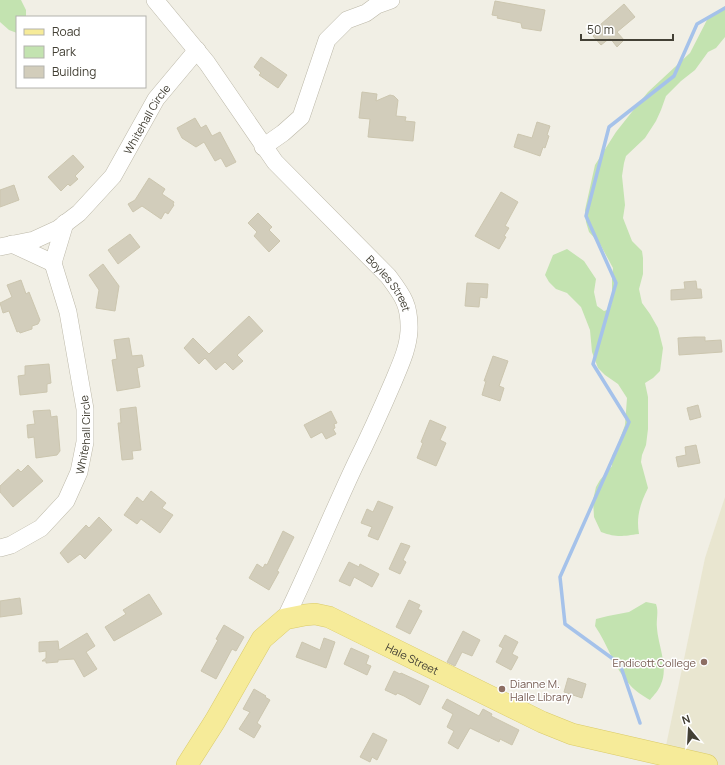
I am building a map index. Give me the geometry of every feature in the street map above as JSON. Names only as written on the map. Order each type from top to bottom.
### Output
[{"type":"main road","name":"Hale Street","points":[[187,765],[215,721],[262,639],[285,619],[305,614],[315,614],[329,617],[542,722],[572,734],[707,765]]},
{"type":"street","name":"Boyles Street","points":[[155,0],[208,63],[275,162],[298,187],[388,276],[407,304],[409,317],[408,343],[404,356],[382,409],[285,619]]},
{"type":"street","points":[[263,146],[283,133],[301,117],[327,40],[347,20],[366,13],[377,4],[390,0]]},
{"type":"street","name":"Whitehall Circle","points":[[6,246],[34,240],[58,229],[79,213],[112,176],[156,99],[197,50]]},
{"type":"street","points":[[52,263],[65,224]]},
{"type":"street","name":"Whitehall Circle","points":[[0,548],[11,545],[41,528],[66,501],[80,472],[85,442],[85,409],[68,312],[52,263],[6,246]]},
{"type":"shaded area","name":"Endicott College","points":[[725,497],[725,765],[662,765],[705,558]]},
{"type":"green space","points":[[0,0],[21,0],[26,10],[26,16],[16,16],[16,33],[9,30],[0,22]]},
{"type":"green space","points":[[725,6],[725,37],[716,48],[708,52],[695,70],[666,96],[656,121],[645,138],[626,156],[624,163],[622,176],[625,205],[623,218],[632,241],[642,251],[643,274],[639,289],[642,303],[658,328],[663,348],[660,371],[645,383],[648,397],[648,429],[646,445],[641,462],[648,488],[639,511],[639,534],[620,536],[612,535],[601,532],[594,517],[593,500],[596,487],[612,466],[612,456],[625,425],[627,398],[618,384],[598,368],[592,352],[590,330],[581,307],[567,293],[556,289],[545,275],[553,255],[567,249],[584,261],[596,279],[594,292],[597,306],[604,311],[610,309],[612,302],[613,268],[600,244],[589,232],[586,222],[585,210],[595,165],[616,132],[648,92],[690,53],[708,18]]},
{"type":"green space","points":[[646,602],[656,604],[657,607],[657,628],[664,664],[663,678],[660,686],[650,700],[634,689],[624,678],[595,626],[596,619],[629,612]]},
{"type":"building","points":[[495,1],[545,10],[541,31],[522,28],[521,23],[497,18],[498,16],[492,15]]},
{"type":"building","points":[[624,4],[635,17],[617,32],[624,40],[617,47],[610,38],[601,45],[593,36],[603,27],[600,25]]},
{"type":"building","points":[[261,57],[287,75],[278,88],[259,75],[261,73],[254,67]]},
{"type":"building","points":[[362,92],[377,94],[376,101],[390,95],[394,96],[398,100],[396,116],[406,117],[405,121],[415,122],[413,141],[368,137],[370,119],[359,118]]},
{"type":"building","points":[[195,118],[201,128],[206,125],[212,136],[220,132],[236,162],[226,167],[221,158],[215,161],[204,142],[196,147],[182,138],[177,128]]},
{"type":"building","points":[[537,122],[550,126],[547,135],[549,136],[545,148],[543,147],[540,156],[514,147],[518,134],[532,138]]},
{"type":"building","points":[[73,155],[84,167],[75,176],[78,179],[70,186],[68,184],[61,191],[48,177]]},
{"type":"building","points":[[149,178],[165,189],[162,194],[174,202],[174,205],[168,214],[165,212],[161,219],[142,206],[133,212],[128,204],[135,200]]},
{"type":"building","points":[[14,185],[19,200],[0,207],[0,190]]},
{"type":"building","points":[[501,192],[518,202],[505,226],[509,228],[499,249],[475,236]]},
{"type":"building","points":[[258,213],[272,227],[269,230],[280,241],[269,252],[254,236],[257,232],[248,223]]},
{"type":"building","points":[[130,234],[140,247],[118,264],[108,250]]},
{"type":"building","points":[[103,264],[119,286],[115,311],[96,308],[99,290],[89,275]]},
{"type":"building","points":[[21,280],[26,294],[29,292],[40,320],[38,324],[32,326],[32,329],[20,333],[19,331],[17,332],[9,311],[3,313],[0,303],[12,297],[7,285]]},
{"type":"building","points":[[696,281],[697,289],[701,289],[702,298],[671,300],[671,290],[685,289],[684,282]]},
{"type":"building","points":[[467,283],[488,284],[487,298],[480,297],[479,307],[465,306]]},
{"type":"building","points":[[249,316],[263,331],[237,355],[243,361],[233,370],[225,362],[216,370],[205,358],[199,364],[184,348],[193,338],[209,354]]},
{"type":"building","points":[[705,337],[705,341],[721,340],[722,352],[679,355],[678,338]]},
{"type":"building","points":[[129,338],[132,356],[142,355],[144,366],[137,368],[140,387],[117,391],[112,360],[117,359],[114,340]]},
{"type":"building","points":[[493,356],[508,361],[499,386],[504,388],[500,401],[482,395],[486,381],[484,381]]},
{"type":"building","points":[[49,364],[51,383],[47,384],[47,392],[20,395],[18,376],[25,375],[25,366]]},
{"type":"building","points":[[698,405],[701,417],[690,420],[687,408]]},
{"type":"building","points":[[136,407],[141,450],[132,451],[133,459],[122,460],[118,423],[121,423],[120,409]]},
{"type":"building","points":[[50,410],[51,417],[57,416],[60,451],[57,455],[36,458],[34,437],[28,438],[27,425],[35,424],[33,411]]},
{"type":"building","points":[[331,411],[337,423],[334,424],[335,428],[333,429],[336,434],[326,439],[322,432],[311,438],[304,425]]},
{"type":"building","points":[[430,420],[446,427],[440,440],[446,443],[436,466],[417,458],[423,443],[421,442]]},
{"type":"building","points":[[696,445],[700,463],[678,467],[676,457],[686,455],[685,447]]},
{"type":"building","points":[[28,465],[43,481],[13,507],[0,492],[0,486],[18,469],[21,472]]},
{"type":"building","points":[[151,491],[166,503],[162,508],[173,515],[160,533],[141,519],[137,524],[124,515],[137,497],[143,502]]},
{"type":"building","points":[[378,501],[393,507],[378,540],[368,536],[372,527],[361,523],[367,509],[373,512]]},
{"type":"building","points":[[99,517],[112,530],[85,559],[80,554],[68,563],[60,553],[86,525],[89,528]]},
{"type":"building","points":[[283,531],[294,537],[277,571],[279,572],[269,590],[249,578],[257,564],[263,568],[265,564],[267,565]]},
{"type":"building","points":[[401,543],[410,546],[403,560],[406,562],[400,574],[389,569]]},
{"type":"building","points":[[349,562],[359,567],[360,564],[379,574],[372,587],[354,577],[350,586],[339,581]]},
{"type":"building","points":[[149,594],[162,614],[114,641],[105,627],[126,614],[123,610]]},
{"type":"building","points":[[20,598],[22,614],[0,617],[0,601]]},
{"type":"building","points":[[409,600],[420,605],[418,609],[422,611],[410,634],[396,627]]},
{"type":"building","points":[[224,625],[244,637],[236,651],[232,649],[216,679],[201,671],[218,640],[216,639]]},
{"type":"building","points":[[463,631],[480,640],[472,656],[462,652],[455,666],[447,662]]},
{"type":"building","points":[[87,633],[95,646],[86,652],[97,669],[84,677],[74,659],[58,660],[58,662],[46,663],[46,661],[42,661],[46,658],[46,651],[39,652],[39,642],[58,641],[59,650]]},
{"type":"building","points":[[505,635],[518,642],[512,654],[518,657],[511,670],[496,662],[503,648],[499,646]]},
{"type":"building","points":[[324,638],[335,642],[326,668],[296,657],[302,642],[320,650]]},
{"type":"building","points":[[351,648],[369,656],[366,664],[371,666],[367,675],[344,664]]},
{"type":"building","points":[[394,671],[429,686],[420,705],[397,693],[396,695],[385,690]]},
{"type":"building","points":[[568,678],[586,684],[582,698],[564,692]]},
{"type":"building","points":[[254,689],[270,700],[257,723],[261,726],[254,738],[239,729],[250,712],[243,709]]},
{"type":"building","points":[[447,699],[479,716],[483,709],[492,714],[491,716],[519,730],[512,745],[500,739],[499,742],[470,728],[458,749],[448,743],[454,731],[447,727],[453,714],[442,708]]},
{"type":"building","points":[[373,733],[387,740],[377,760],[372,757],[370,762],[360,757]]},
{"type":"waterway","points":[[640,723],[620,664],[565,624],[560,577],[629,422],[593,364],[616,283],[586,216],[609,127],[674,76],[697,24],[725,8]]},
{"type":"place","name":"Endicott College","points":[[704,662]]},
{"type":"place","name":"Dianne M. Halle Library","points":[[502,689]]}]
